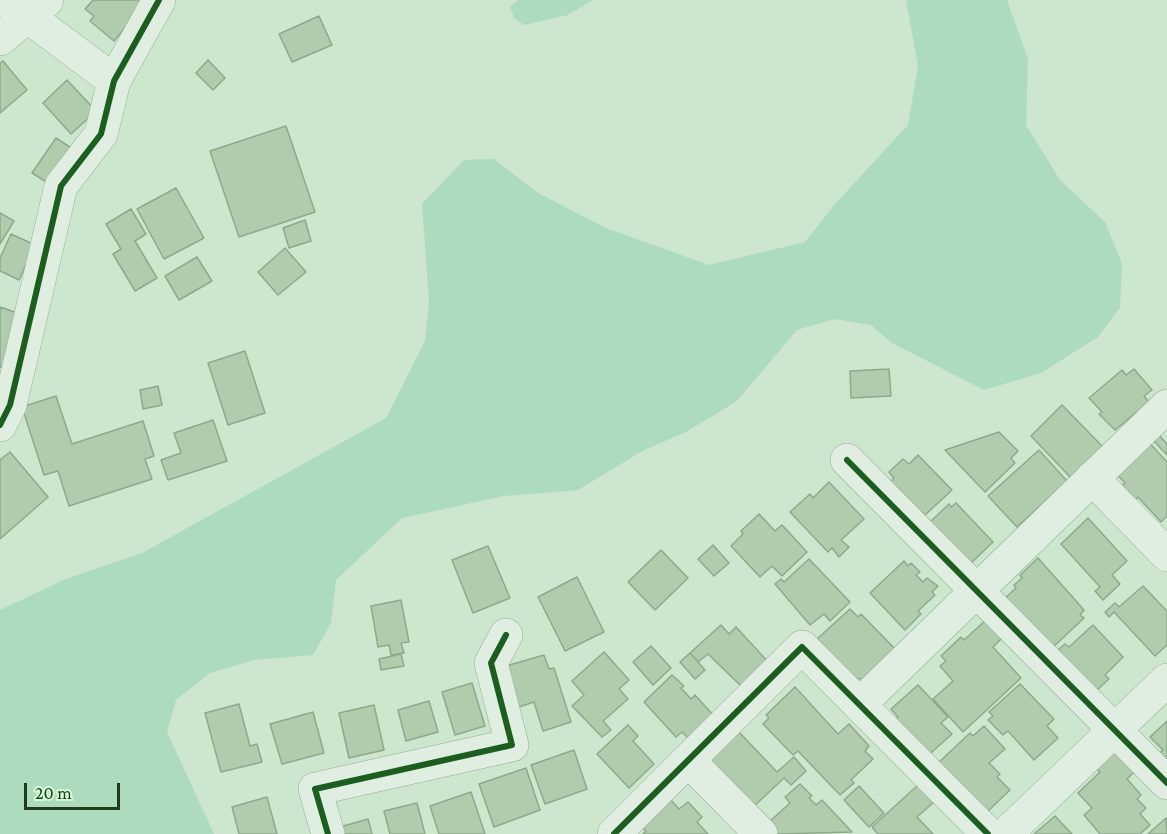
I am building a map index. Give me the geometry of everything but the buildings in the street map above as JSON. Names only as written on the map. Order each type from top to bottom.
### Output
[{"type":"street","points":[[0,425],[10,405],[61,186],[101,134],[114,81],[159,0]]},
{"type":"street","points":[[0,39],[27,5],[114,81]]},
{"type":"street","points":[[859,705],[1167,406]]},
{"type":"street","points":[[847,460],[1167,783]]},
{"type":"street","points":[[1092,478],[1167,555]]},
{"type":"street","points":[[328,834],[315,789],[512,745],[490,663],[506,635]]},
{"type":"street","points":[[614,834],[802,647],[988,834]]},
{"type":"street","points":[[1006,834],[1167,680]]},
{"type":"street","points":[[688,760],[761,834]]},
{"type":"green space","points":[[518,0],[593,0],[568,15],[524,25],[514,18],[510,7]]},
{"type":"green space","points":[[906,0],[1007,0],[1028,59],[1026,125],[1060,180],[1105,222],[1122,264],[1120,308],[1098,337],[1041,373],[984,390],[892,343],[871,325],[834,319],[797,330],[737,401],[686,432],[644,450],[578,490],[504,496],[402,518],[336,580],[331,623],[313,655],[254,660],[210,673],[176,700],[167,732],[214,834],[0,834],[0,610],[66,579],[142,553],[386,418],[425,341],[429,302],[422,204],[464,160],[494,159],[538,193],[606,228],[709,265],[805,242],[835,204],[908,125],[918,66]]},
{"type":"cycle path","points":[[0,425],[10,405],[61,186],[101,134],[114,81],[159,0]]},
{"type":"cycle path","points":[[847,460],[1167,783]]},
{"type":"cycle path","points":[[328,834],[315,789],[512,745],[491,663],[506,635]]},
{"type":"cycle path","points":[[614,834],[802,647],[988,834]]}]
